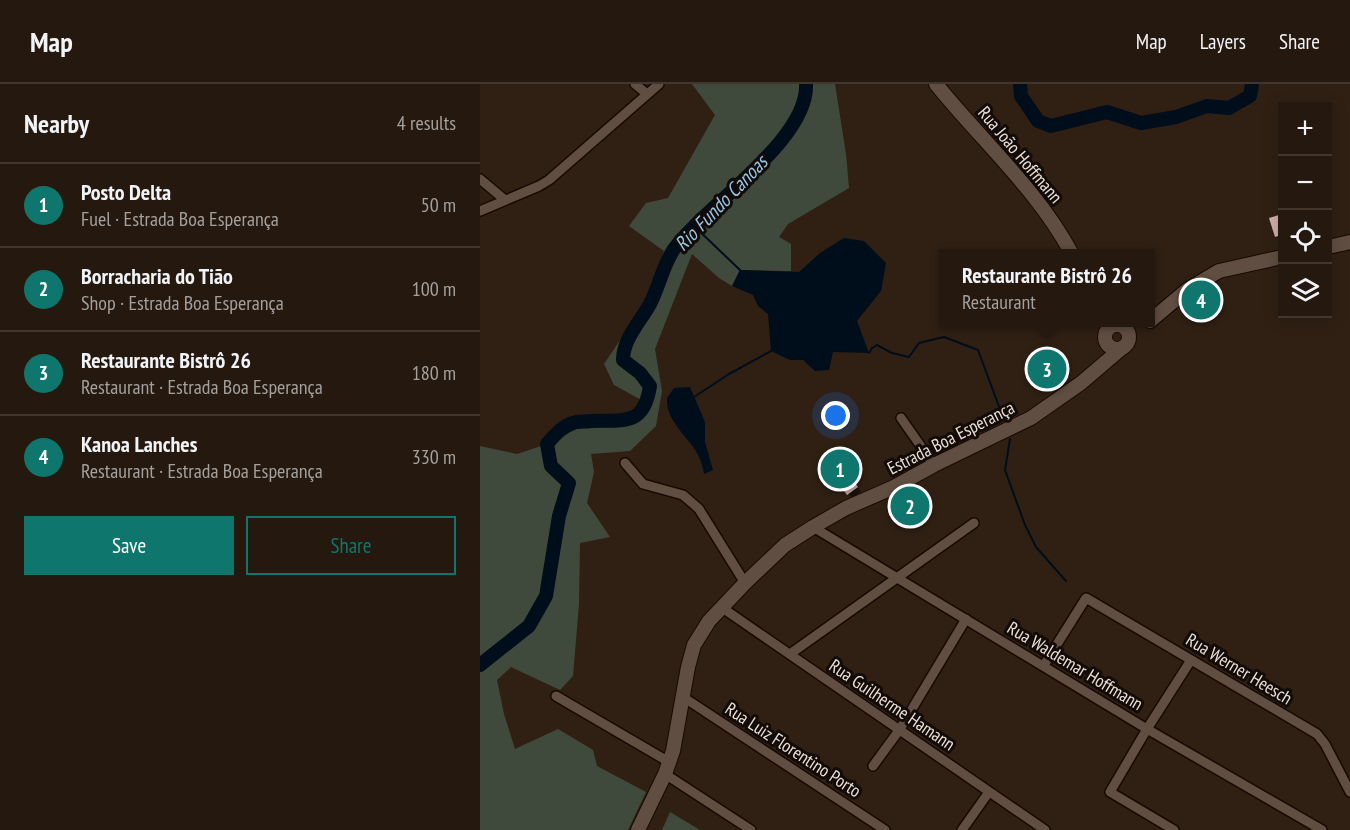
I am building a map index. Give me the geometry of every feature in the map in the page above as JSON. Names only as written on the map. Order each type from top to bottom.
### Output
[{"type":"street","points":[[635,84],[647,94]]},
{"type":"street","points":[[480,211],[549,180],[659,84]]},
{"type":"street","name":"Rua João Hoffmann","points":[[936,84],[1025,184],[1069,249]]},
{"type":"street","points":[[480,179],[505,200]]},
{"type":"street","points":[[1332,240],[1350,236]]},
{"type":"street","points":[[1332,246],[1350,242]]},
{"type":"street","points":[[1155,309],[1203,272],[1234,261],[1278,252]]},
{"type":"street","name":"Estrada Boa Esperança","points":[[1155,318],[1187,290],[1220,270],[1278,258]]},
{"type":"street","name":"Estrada Boa Esperança","points":[[638,830],[667,768],[676,739],[694,645],[721,607],[785,546],[813,527],[1031,418],[1101,366],[1120,334],[1138,327]]},
{"type":"street","points":[[901,418],[934,465]]},
{"type":"street","points":[[625,463],[643,484],[683,495],[692,501],[745,583]]},
{"type":"street","points":[[790,654],[974,523]]},
{"type":"street","name":"Rua Waldemar Hoffmann","points":[[813,527],[1147,729],[1322,830]]},
{"type":"street","name":"Rua Werner Heesch","points":[[1044,665],[1086,598],[1317,734],[1325,744],[1350,792]]},
{"type":"street","name":"Rua Guilherme Hamann","points":[[721,607],[1045,830]]},
{"type":"street","points":[[873,766],[900,729],[966,619]]},
{"type":"street","points":[[1174,830],[1110,792],[1191,660]]},
{"type":"street","points":[[556,696],[667,768],[751,830]]},
{"type":"street","name":"Rua Luiz Florentino Porto","points":[[683,697],[885,830]]},
{"type":"street","points":[[962,830],[989,792]]},
{"type":"green space","points":[[692,84],[835,84],[849,188],[788,224],[779,237],[791,244],[791,271],[740,270],[732,286],[719,278],[692,254],[655,349],[662,391],[656,426],[630,451],[591,454],[594,472],[587,503],[610,537],[580,543],[579,604],[573,676],[560,690],[511,667],[497,680],[504,714],[515,749],[558,729],[593,750],[597,766],[646,792],[628,830],[480,830],[480,446],[517,454],[547,444],[574,422],[624,420],[638,416],[647,403],[614,385],[604,364],[647,300],[664,251],[629,226],[646,203],[668,198],[715,115]]},
{"type":"green space","points":[[670,812],[700,830],[662,830]]},
{"type":"water","points":[[844,238],[864,241],[886,263],[881,291],[857,321],[869,353],[833,352],[829,370],[815,371],[803,360],[790,360],[771,351],[768,314],[758,306],[753,295],[732,286],[740,270],[799,272],[820,253]]},
{"type":"water","points":[[690,387],[705,422],[705,442],[713,470],[704,474],[698,455],[673,421],[667,407],[667,398],[674,388]]},
{"type":"building","points":[[1278,215],[1278,236],[1275,237],[1269,218]]},
{"type":"building","points":[[1196,291],[1210,298],[1205,308],[1191,301]]},
{"type":"building","points":[[1048,360],[1056,369],[1045,379],[1037,370]]},
{"type":"building","points":[[846,453],[852,462],[844,468],[858,487],[847,495],[827,467]]},
{"type":"building","points":[[913,497],[919,509],[907,515],[901,503]]},
{"type":"waterway","name":"Rio Fundo Canoas","points":[[480,665],[529,626],[546,596],[559,516],[569,483],[551,466],[547,444],[562,429],[573,423],[623,420],[638,414],[643,408],[650,386],[640,373],[623,360],[624,352],[629,338],[653,297],[670,255],[689,232],[774,149],[791,127],[803,105],[806,84]]},
{"type":"waterway","name":"Rio Fundo Canoas","points":[[1020,84],[1021,96],[1038,121],[1051,126],[1107,112],[1141,123],[1176,117],[1207,106],[1229,108],[1250,96],[1252,84]]},
{"type":"waterway","points":[[694,226],[740,270]]},
{"type":"waterway","points":[[869,353],[877,345],[892,353],[909,357],[919,343],[944,337],[978,350],[1004,420]]},
{"type":"waterway","points":[[694,397],[771,351]]},
{"type":"waterway","points":[[1010,439],[1005,470],[1025,525],[1036,547],[1066,581]]},
{"type":"place","name":"Kanoa Lanches","points":[[1201,300]]},
{"type":"place","name":"Restaurante Bistrô 26","points":[[1047,369]]},
{"type":"place","name":"Posto Delta","points":[[840,469]]},
{"type":"place","name":"Borracharia do Tião","points":[[910,506]]}]
